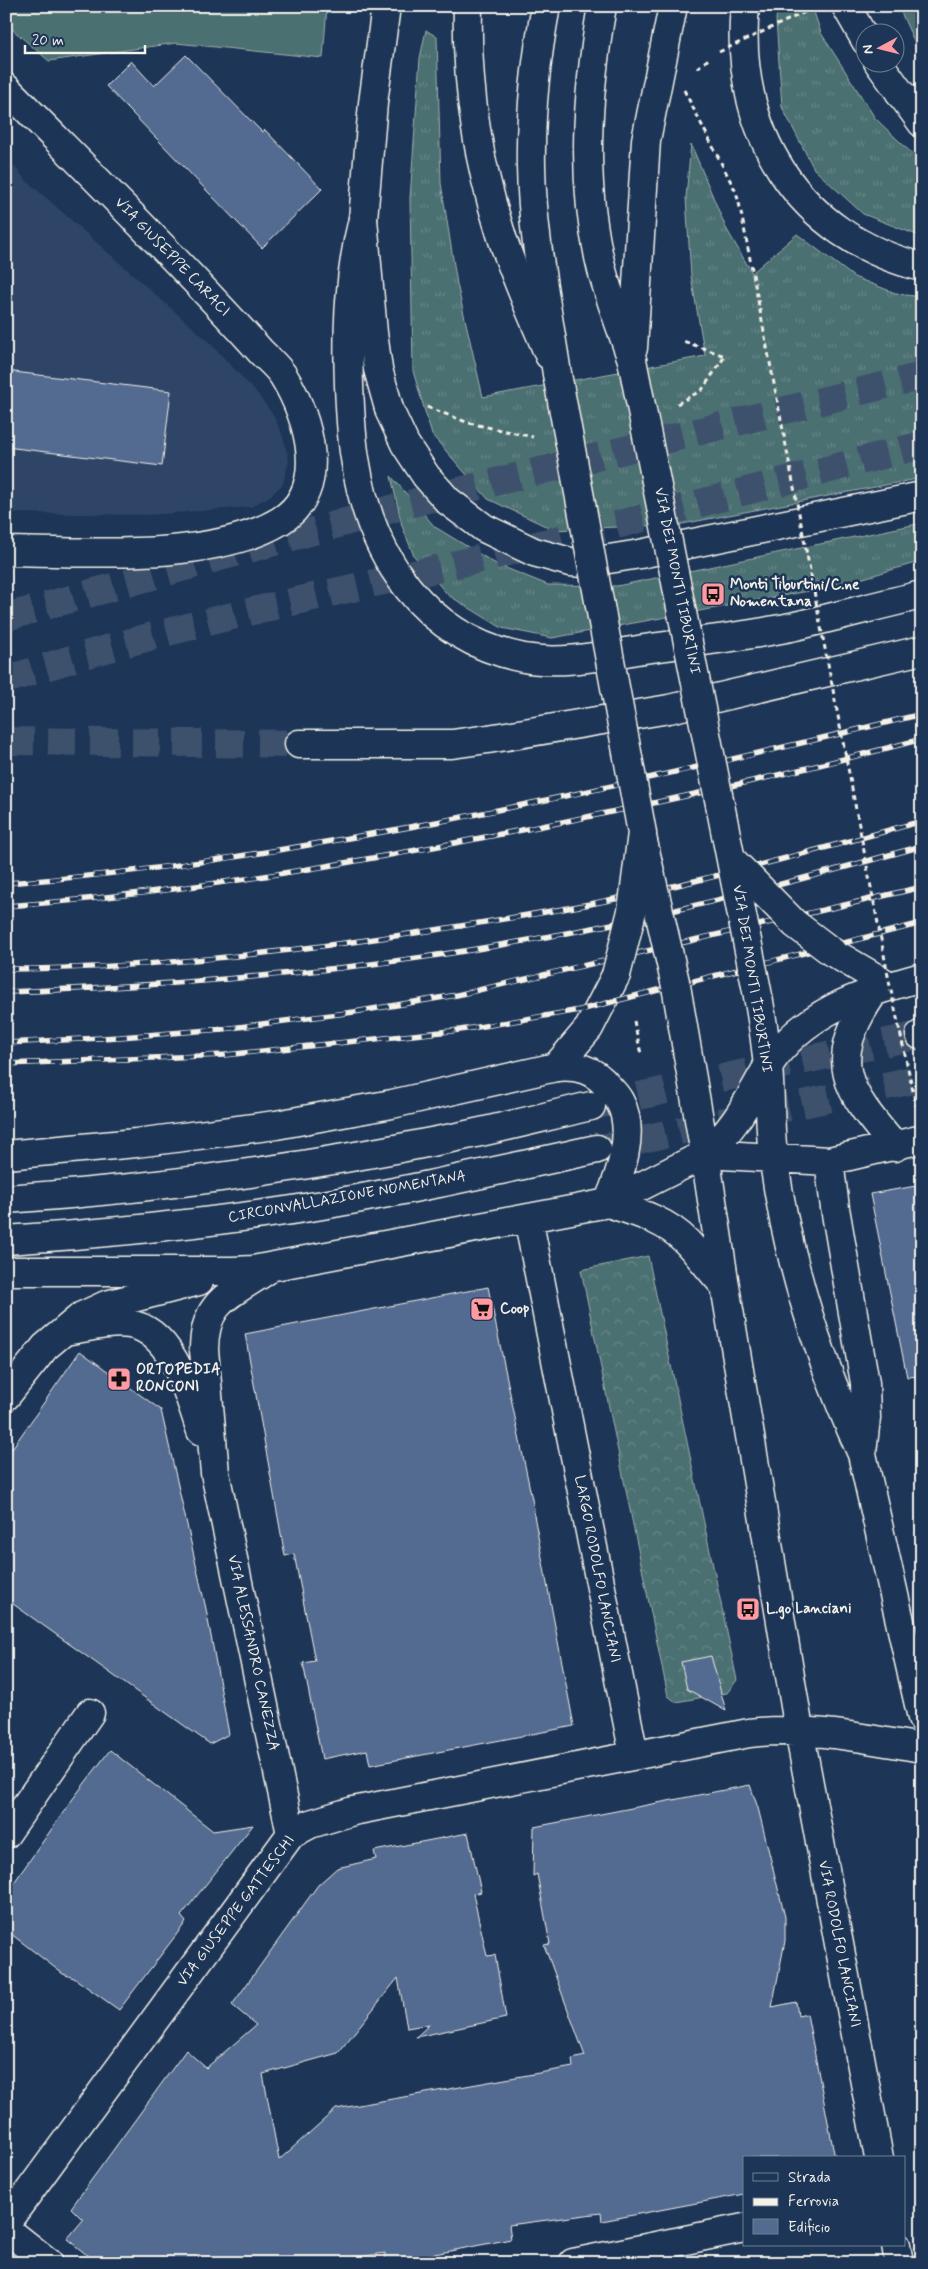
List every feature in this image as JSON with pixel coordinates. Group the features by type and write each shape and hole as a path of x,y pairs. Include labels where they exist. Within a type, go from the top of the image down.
{"main road":[{"path":"386,6 372,103 363,219 372,333 378,369 390,412 405,444 436,489 464,515 505,539 550,558 584,563 640,554 922,496"},
{"path":"468,6 467,62 477,136 490,193 511,264 557,374"},
{"path":"546,6 537,56 533,93 531,168 538,243 557,374 642,834 676,986 799,1730"},
{"name":"VIA DEI MONTI TIBURTINI","path":"602,6 590,89 588,169 592,217 603,271 632,360 732,860 768,1066 773,1159"},
{"path":"632,360 646,140 673,6"},
{"path":"745,6 743,46 748,92 761,135 772,157 786,178 816,212 850,239 885,256 922,267"},
{"path":"846,6 856,24"},
{"path":"886,72 911,101 922,123"},
{"name":"VIA GIUSEPPE CARACI","path":"6,88 182,266 283,375 304,420 312,462 301,500 281,520 247,536 171,550 100,553 6,551"},
{"path":"363,219 355,251 349,298 348,367 356,464 375,531 395,571 407,588 444,623 480,644 508,654 547,660 577,659 754,633 922,595"},
{"path":"299,744 434,744 488,739 669,709 922,650"},
{"path":"556,1067 588,1028 616,975 632,911 642,834"},
{"path":"732,860 795,924 882,989"},
{"path":"6,1271 234,1272 271,1268 608,1203 705,1154 717,1144 740,1116 768,1066 789,1041 817,1017 839,1004 922,977"},
{"path":"882,989 860,1012 848,1038 847,1072 858,1099 895,1147"},
{"path":"6,1155 136,1143 276,1125 392,1104 556,1067 575,1066 590,1071 602,1080 620,1102 626,1127 625,1154 608,1203"},
{"path":"6,1199 150,1186 306,1166 449,1139 591,1106"},
{"path":"705,1154 829,1161 895,1147 922,1139"},
{"name":"CIRCONVALLAZIONE NOMENTANA","path":"6,1240 242,1217 446,1182 597,1150"},
{"path":"773,1159 789,1243 805,1300 844,1416 862,1454 922,1718"},
{"path":"829,1161 835,1208 865,1383 866,1418 862,1454"},
{"path":"608,1203 636,1212 663,1224 686,1241 725,1286"},
{"name":"LARGO RODOLFO LANCIANI","path":"528,1218 634,1755"},
{"name":"VIA ALESSANDRO CANEZZA","path":"215,1473 204,1334 213,1309 230,1294 271,1268"},
{"path":"6,1388 45,1347 82,1316 106,1305 234,1272"},
{"name":"VIA ALESSANDRO CANEZZA","path":"64,1332 104,1325 130,1324 141,1327 160,1340 168,1350 187,1390 215,1473 291,1834"},
{"path":"6,1834 90,1713"},
{"path":"634,1755 748,1733 799,1730 829,1732 922,1748"},
{"name":"VIA RODOLFO LANCIANI","path":"799,1730 879,2156"},
{"name":"VIA GIUSEPPE GATTESCHI","path":"6,2223 291,1834 310,1824 333,1816 634,1755"},
{"path":"573,2263 743,2228"},
{"path":"6,2229 49,2263"},
{"path":"896,2246 900,2263"}],"path":[{"path":"719,52 818,6"},
{"path":"684,90 736,192 740,207 882,989 916,1105 922,1103"},
{"path":"683,341 725,356 702,390"},
{"path":"423,406 469,423"},
{"path":"633,1015 641,1054"}],"shaded area":[{"path":"6,157 26,180 208,341 256,392 272,413 283,436 289,461 283,484 270,496 251,507 148,515 6,513"}],"green space":[{"path":"6,6 327,6 323,58 176,43 49,61 6,24"},
{"path":"778,6 812,6 821,33 875,118 922,163 922,237 863,214 814,169 782,107 776,19"},
{"path":"898,6 922,6 922,48 915,43"},
{"path":"426,30 437,37 441,183 457,284 483,397 705,356 691,276 686,197 691,144 726,228 752,273 797,234 854,277 898,294 922,297 922,478 682,524 554,530 488,499 432,435 413,371 410,198 420,58"},
{"path":"391,476 435,527 496,564 548,585 617,586 922,523 922,561 836,586 552,638 502,628 448,595 414,556 402,526"},
{"path":"648,1256 737,1680 727,1693 676,1702 668,1696 581,1270"}],"building":[{"path":"186,55 262,132 265,130 322,189 262,248 106,86 131,61 154,86"},
{"path":"6,371 171,391 162,466 6,447"},
{"path":"922,1185 922,1376 907,1377 870,1194"},
{"path":"488,1287 534,1509 574,1726 370,1765 367,1750 322,1759 303,1663 315,1661 294,1554 285,1556 245,1334"},
{"path":"80,1351 161,1410 206,1609 229,1734 210,1744 6,1599 6,1457"},
{"path":"711,1656 726,1711 687,1689 681,1662"},
{"path":"110,1750 213,1831 253,1825 181,1916 186,1922 119,2010 74,1978 63,1974 6,1930 6,1894 72,1800"},
{"path":"750,1785 758,1808 785,1917 785,1941 772,2007 796,2002 798,2016 807,2014 835,2156 743,2156 743,2194 602,2221 601,2213 509,2225 511,2239 389,2263 386,2263 385,2253 321,2263 97,2263 67,2239 83,2220 71,2208 186,2050 206,2068 256,2025 232,2005 318,1885 337,1868 376,1859 374,1851 468,1833 481,1892 473,1894 487,1956 495,1955 506,2018 416,2037 430,2024 407,2028 398,1978 338,2053 263,2074 279,2160 336,2109 573,2067 572,2059 585,2056 544,1945 550,1944 537,1874 533,1876 534,1827"}],"tunnel":[{"path":"6,617 431,498 922,376"},
{"path":"6,680 120,645 177,630 523,548 922,445"},
{"path":"6,741 299,744"},
{"path":"597,1105 920,1035"},
{"path":"597,1149 922,1078"}],"railway":[{"path":"6,883 61,879 171,866 280,850 388,831 622,784 922,714"},
{"path":"6,906 179,888 408,852 694,794 922,739"},
{"path":"6,969 105,966 204,959 353,942 501,920 600,902 721,875 922,821"},
{"path":"6,992 207,981 274,975 474,950 588,929 684,908 922,846"},
{"path":"6,1043 223,1029 354,1012 457,995 922,887"},
{"path":"6,1064 225,1055 460,1030 580,1010 922,923"}],"place":[{"name":"Monti Tiburtini/C.ne Nomentana","path":"713,594"},
{"name":"Coop","path":"482,1309"},
{"name":"ORTOPEDIA RONCONI","path":"119,1379"},
{"name":"L.go Lanciani","path":"748,1609"}]}
